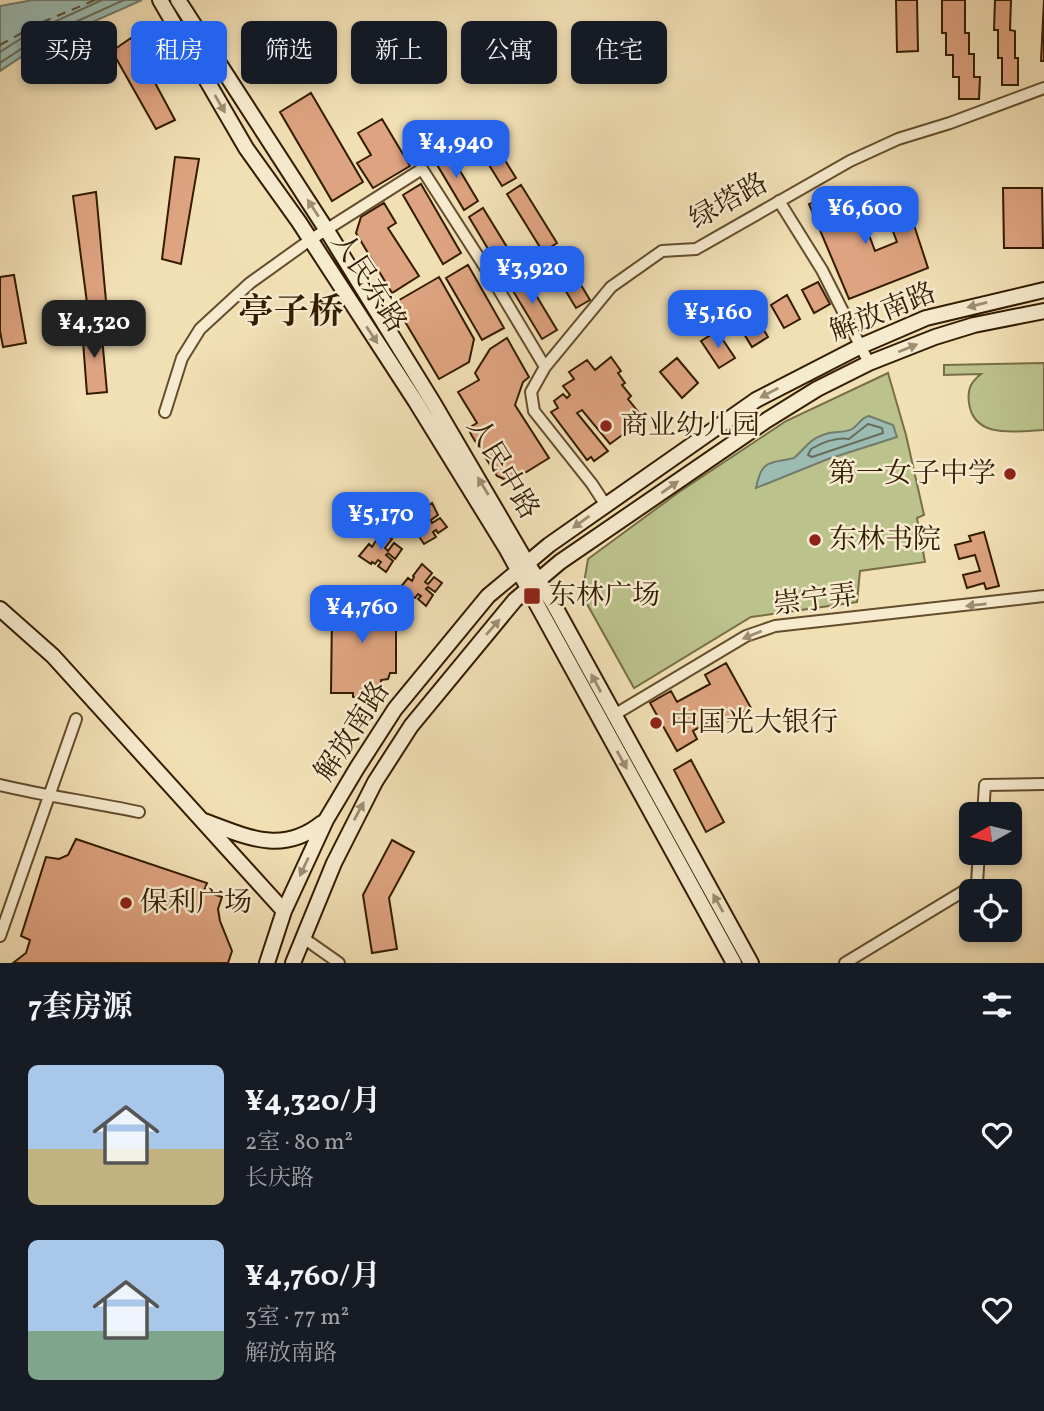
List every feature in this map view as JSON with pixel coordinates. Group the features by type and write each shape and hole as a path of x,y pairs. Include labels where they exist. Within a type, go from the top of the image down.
{"main road":[{"name":"人民东路","path":"160,0 246,148 310,240 523,567"},
{"name":"人民中路","path":"178,0 327,229 441,415 734,963"},
{"name":"解放南路","path":"267,963 284,911 326,820 395,709 488,596 605,504 756,400 861,346 926,318 1044,290"},
{"name":"解放南路","path":"293,963 351,827 374,782 411,726 515,600 560,562 767,420 817,389 869,363 935,337 974,325 1044,311"},
{"name":"人民中路","path":"533,585 553,603 751,963"},
{"path":"0,609 53,656 284,911"},
{"path":"202,820 255,839 285,842 308,834 326,820"}],"street":[{"name":"绿塔路","path":"605,504 534,411 531,392 545,367 611,287 662,251 696,249 850,161 898,139 1044,88"},
{"path":"165,412 182,358 200,329 250,283 310,240 422,169 491,275 545,367"},
{"path":"779,201 822,270 869,363"},
{"name":"崇宁弄","path":"614,715 746,636 775,626 1044,596"},
{"path":"0,936 76,719"},
{"path":"984,802 985,785 1044,784"},
{"path":"0,785 139,812"},
{"path":"845,963 977,883 978,865"},
{"path":"302,937 339,963"}],"green space":[{"path":"1044,363 1044,430 1010,432 988,428 979,423 969,403 970,386 981,374 944,375 944,365"},
{"path":"888,373 906,435 924,515 917,518 925,562 860,571 857,602 751,617 634,688 582,595 588,559 679,492 786,421"}],"water":[{"path":"33,0 142,0 95,21 21,21 21,57 0,71 0,6"},
{"path":"869,416 893,425 897,437 828,459 756,488 761,472 768,464 794,458 817,438 849,430"}],"building":[{"path":"896,0 917,0 918,51 897,52"},
{"path":"942,0 965,0 965,33 969,33 969,54 974,54 974,77 980,77 979,99 959,99 959,77 953,77 953,55 946,55 946,33 942,33"},
{"path":"995,0 1011,0 1010,30 1015,31 1018,85 1002,85 998,30 994,30"},
{"path":"1044,0 1044,61 1041,61"},
{"path":"131,38 131,84 156,84 175,120 156,129 117,60 117,48"},
{"path":"311,93 363,182 332,201 280,112"},
{"path":"382,119 410,166 373,188 357,163 371,155 358,133"},
{"path":"487,131 516,178 502,186 473,139"},
{"path":"447,149 478,201 464,210 433,158"},
{"path":"175,157 199,159 181,264 162,259"},
{"path":"421,184 461,253 443,264 403,195"},
{"path":"521,185 557,243 543,252 507,194"},
{"path":"1003,188 1042,188 1043,248 1004,248"},
{"path":"852,189 875,251 897,242 888,218 895,215 899,224 912,219 928,268 849,299 809,204"},
{"path":"96,192 106,301 87,303 73,196"},
{"path":"384,203 396,223 388,228 419,276 392,293 356,233 361,217"},
{"path":"483,208 518,265 503,274 469,217"},
{"path":"561,252 590,300 576,308 547,260"},
{"path":"468,265 504,328 482,340 446,278"},
{"path":"522,272 557,330 542,339 507,281"},
{"path":"14,275 26,343 3,347 0,331 0,277"},
{"path":"439,277 474,339 469,362 439,379 394,303"},
{"path":"818,282 830,304 814,313 802,290"},
{"path":"787,295 800,319 784,328 771,305"},
{"path":"751,309 768,337 752,347 735,319"},
{"path":"101,326 107,392 87,394 82,328"},
{"path":"717,331 735,358 719,368 701,341"},
{"path":"507,338 529,377 523,382 515,405 549,458 515,479 506,480 497,476 472,436 469,430 477,423 458,392 479,380 475,373 490,349"},
{"path":"611,357 621,371 618,373 625,383 622,385 631,396 628,399 644,419 610,444 582,410 577,413 608,451 594,461 591,457 587,460 551,412 558,408 554,401 563,394 567,398 570,395 563,386 574,379 569,372 587,360 595,370"},
{"path":"677,358 698,383 682,398 660,372"},
{"path":"432,503 438,515 431,520 432,523 440,518 447,527 438,533 436,530 433,532 436,537 424,544 416,528 413,530 404,518 416,510 420,510 423,515 426,513 424,509"},
{"path":"382,531 392,539 385,548 388,551 394,543 402,549 395,559 388,553 386,555 393,561 386,572 378,566 381,562 378,560 371,564 359,556 369,544 372,547"},
{"path":"984,532 999,586 986,589 984,583 967,588 963,575 980,571 975,555 959,559 955,545 971,541 969,536"},
{"path":"422,564 432,573 425,582 428,584 434,577 442,583 435,592 428,587 426,589 433,595 426,606 418,599 421,596 418,594 415,598 410,598 399,589 408,578 412,581"},
{"path":"337,593 359,593 359,598 378,598 396,616 396,673 390,673 388,679 381,680 381,692 360,692 360,698 353,697 353,693 331,693 332,611 336,611"},
{"path":"726,663 751,708 728,721 724,713 693,731 697,739 677,751 650,703 671,691 677,702 710,684 705,675"},
{"path":"691,760 724,822 706,832 674,770"},
{"name":"保利广场","path":"76,839 207,883 204,891 222,897 218,909 220,921 232,951 228,963 13,963 26,953 30,940 21,936 46,857 59,859 68,855"},
{"path":"392,840 414,852 389,898 397,949 372,953 363,895"}],"ferry route":[{"path":"0,45 38,24 95,0"}],"place":[{"name":"商业幼儿园","path":"606,426"},
{"name":"第一女子中学","path":"1010,474"},
{"name":"东林书院","path":"815,540"},
{"name":"东林广场","path":"532,596"},
{"name":"中国光大银行","path":"656,723"},
{"name":"保利广场","path":"126,903"}],"district":[{"name":"亭子桥","path":"291,314"}]}
